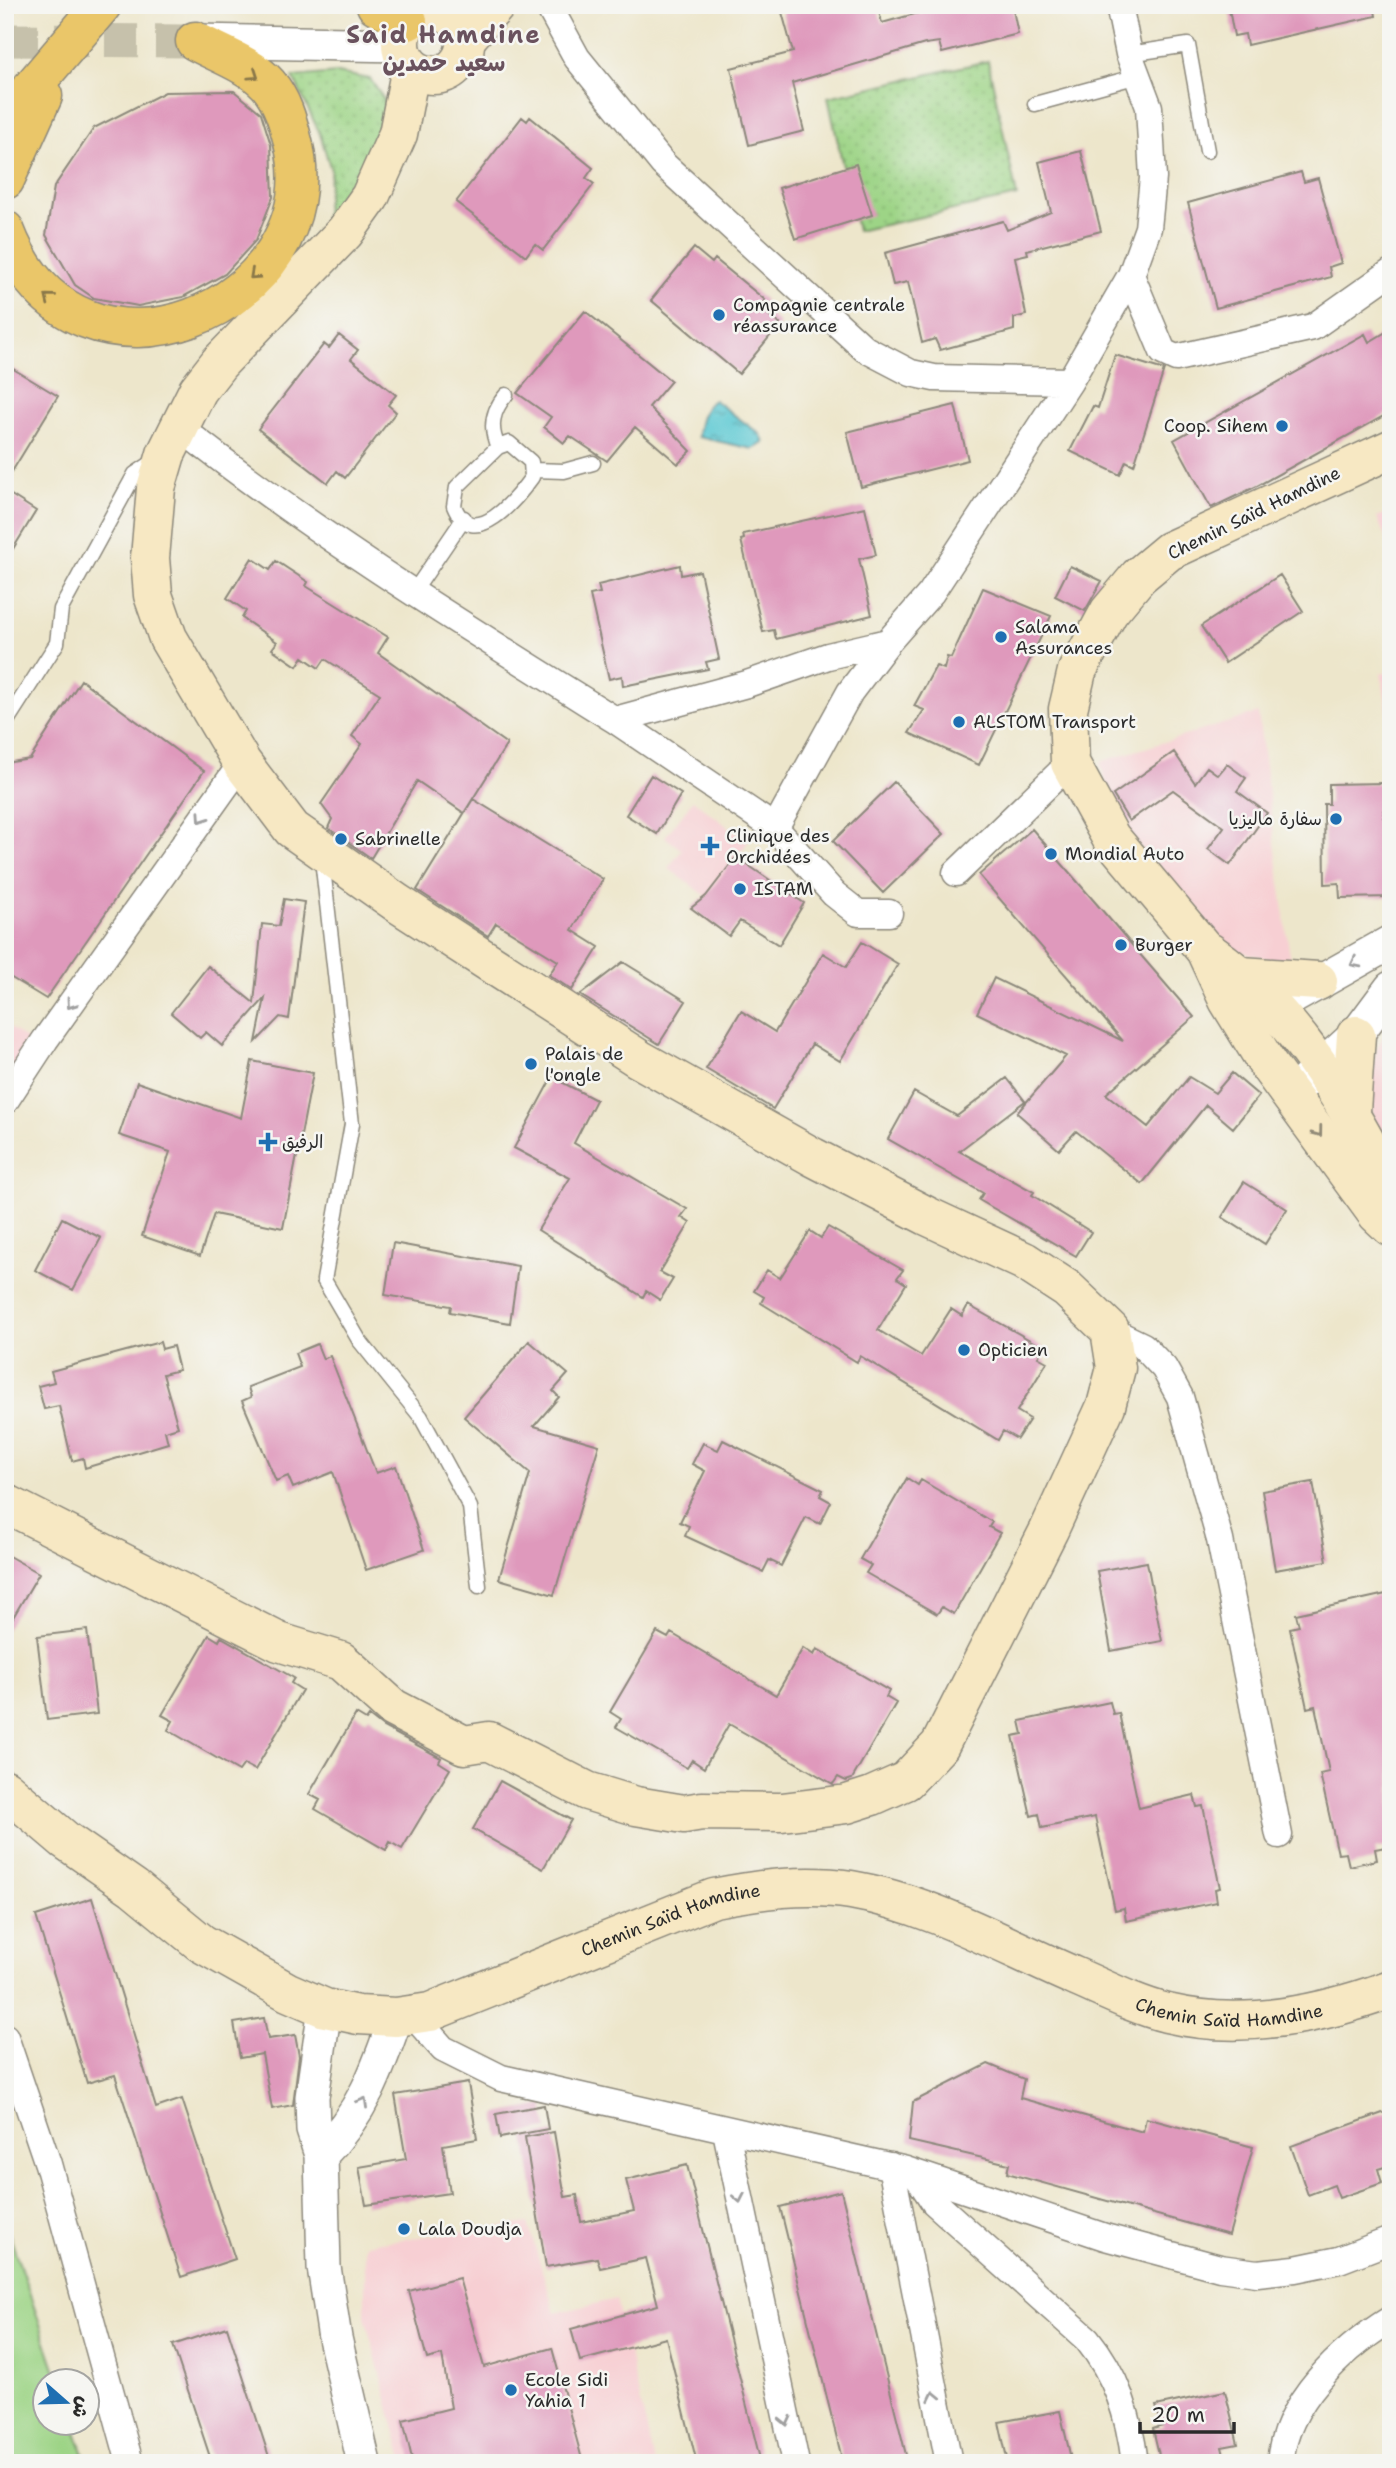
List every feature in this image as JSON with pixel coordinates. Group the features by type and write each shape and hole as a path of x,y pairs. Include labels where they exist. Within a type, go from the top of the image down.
{"highway":[{"path":"5,119 102,5"},
{"path":"5,230 16,259 40,290 65,310 90,322 116,328 173,325 202,314 235,292 264,266 281,244 294,211 298,160 287,116 267,83 195,41"},
{"path":"5,180 62,53"}],"main road":[{"path":"5,1503 279,1642 341,1661 393,1708 464,1745 489,1741 587,1791 636,1806 684,1814 702,1811 782,1812 847,1804 906,1781 940,1745 1049,1530 1106,1406 1116,1368 1110,1330 1067,1289 1024,1261 927,1216 813,1157 651,1065 526,988 292,829 242,763 168,638 153,595 150,558 156,488 172,440 198,390 219,363 345,232 370,197 398,134 496,5"},
{"path":"411,25 441,11 458,22 457,56"},
{"path":"411,25 430,75 457,56"},
{"path":"398,134 411,25"},
{"name":"Chemin Saïd Hamdine","path":"1205,950 1111,838 1070,763 1068,709 1077,671 1109,612 1139,576 1169,551 1391,449"},
{"path":"1205,950 1241,976 1261,1018 1290,1096 1377,1214 1391,1227"},
{"path":"1205,950 1228,1000 1261,1018 1319,1066 1351,1111 1391,1189"},
{"path":"1241,976 1318,981"},
{"path":"1351,1111 1356,1035"},
{"name":"Chemin Saïd Hamdine","path":"5,1789 65,1840 134,1888 201,1943 288,1992 325,2008 358,2015 405,2016 430,2012 714,1898 755,1890 814,1887 852,1890 909,1906 1167,2013 1216,2019 1290,2018 1339,2007 1391,1989"}],"street":[{"path":"548,5 577,58 663,164 865,349 911,373 934,378 1070,381"},
{"path":"775,828 850,692 888,642 931,593 1070,381 1131,275 1148,228 1153,178 1149,107 1134,65 1119,5"},
{"path":"195,41 411,25"},
{"path":"1131,275 1163,352 1176,358 1312,327 1391,272"},
{"path":"172,440 246,478 413,593 615,720 775,828 834,894 858,914 889,913"},
{"path":"615,720 747,684 828,656 888,642"},
{"path":"5,1101 52,1030 242,763"},
{"path":"956,873 1070,763"},
{"path":"1261,1018 1318,981 1391,942"},
{"path":"1290,1096 1319,1066 1356,1035 1391,988"},
{"path":"1110,1330 1131,1338 1164,1368 1187,1417 1220,1540 1279,1835"},
{"path":"325,2008 312,2097 313,2130 321,2155 324,2267 335,2337 364,2463"},
{"path":"321,2155 339,2137 366,2098 405,2016 443,2049 501,2078 903,2169 1105,2237 1220,2268 1257,2273 1295,2270 1339,2260 1391,2240"},
{"path":"5,2037 48,2165 91,2330 130,2463"},
{"path":"726,2131 796,2463"},
{"path":"903,2169 949,2463"},
{"path":"903,2169 934,2202 1087,2339 1107,2363 1131,2426 1135,2463"},
{"path":"1280,2463 1294,2413 1343,2355 1391,2319"}],"lane":[{"path":"1035,104 1188,45 1208,151"},
{"path":"498,447 494,437 494,414 506,395"},
{"path":"5,724 57,643 61,608 135,474 172,440"},
{"path":"509,443 514,446 531,461 534,470 529,481 492,521 476,525 464,518 454,506 457,487 498,447 509,443"},
{"path":"534,470 564,471 593,463"},
{"path":"413,593 464,518"},
{"path":"322,851 352,1124 324,1280 359,1340 421,1417 470,1507 479,1586"}],"shaded area":[{"path":"1391,512 1391,552 1377,517"},
{"path":"1391,671 1391,731 1381,673"},
{"path":"1258,713 1291,965 1227,948 1212,935 1202,912 1117,823 1100,762"},
{"name":"Clinique des Orchidées","path":"693,800 748,842 706,896 668,868 682,850 665,837"},
{"path":"5,1024 31,1043 5,1082"},
{"path":"1391,1026 1391,1151 1377,1138 1369,1090 1377,1047"},
{"name":"Ecole Sidi Yahia 1","path":"528,2223 555,2313 616,2299 655,2463 404,2463 365,2317 365,2244"}],"green space":[{"path":"988,61 1017,196 857,231 828,97"},
{"path":"337,73 370,79 387,104 364,182 322,236 331,170 320,134 293,77"},
{"path":"5,2222 54,2366 32,2366 32,2436 78,2436 87,2463 5,2463"}],"water":[{"path":"714,400 761,435 764,443 753,449 698,437 704,411"}],"building":[{"path":"780,5 877,5 882,23 929,10 927,5 1012,5 1018,34 942,53 939,42 925,44 792,83 804,131 749,145 731,68 793,52"},
{"path":"1244,5 1374,5 1376,16 1247,45 1245,34 1234,36 1229,9"},
{"path":"234,91 261,113 271,145 273,197 256,240 225,274 183,297 138,306 94,298 75,285 46,235 54,187 94,128 165,92"},
{"path":"522,117 527,121 530,117 593,168 586,178 594,184 543,250 535,244 526,256 456,202"},
{"path":"1081,151 1101,231 1027,250 1028,254 1015,257 1026,315 1014,318 1014,330 940,350 935,339 922,343 908,282 893,285 885,253 1003,221 1007,230 1051,212 1039,162"},
{"path":"856,164 872,215 795,239 779,188"},
{"path":"1301,172 1304,182 1318,178 1341,263 1329,267 1331,277 1216,308 1188,203"},
{"name":"Compagnie centrale réassurance","path":"694,248 712,263 715,259 765,300 759,307 780,324 739,374 651,300"},
{"path":"585,311 671,381 649,407 691,451 678,464 635,427 607,461 570,436 564,443 544,427 551,417 517,393"},
{"name":"Coop. Sihem","path":"1391,329 1391,412 1257,486 1211,508 1174,440 1365,334 1369,342"},
{"path":"339,335 358,350 351,359 396,395 388,405 396,412 345,478 337,471 328,483 258,429 324,344 329,348"},
{"path":"1115,355 1164,370 1134,465 1126,461 1120,475 1070,451 1093,406 1098,408"},
{"path":"5,364 58,396 5,483"},
{"path":"955,405 968,460 861,487 847,432"},
{"path":"5,491 36,511 5,562"},
{"path":"865,507 876,555 859,559 872,615 776,639 774,630 763,632 741,540 744,539 743,534"},
{"path":"252,558 270,570 276,561 308,582 306,586 388,637 378,653 507,744 464,813 417,781 371,858 328,828 332,819 321,804 362,744 352,736 380,694 325,659 319,668 303,657 297,666 272,649 277,642 242,618 246,611 227,598"},
{"path":"680,565 681,575 700,571 719,659 706,662 708,669 623,686 622,676 609,679 590,595 600,593 598,585"},
{"path":"1070,566 1102,581 1085,611 1055,596"},
{"path":"1280,575 1303,611 1225,663 1201,626"},
{"path":"983,588 1051,616 979,765 909,733 924,710 914,706 936,666 944,669 947,657 951,658"},
{"path":"81,680 204,771 46,999 5,974 5,763 30,759"},
{"path":"1174,752 1195,783 1207,767 1218,775 1227,764 1246,778 1237,791 1267,813 1230,865 1208,849 1224,827 1173,790 1129,821 1113,795"},
{"path":"651,775 681,794 657,834 626,815"},
{"path":"894,782 944,834 883,893 833,841"},
{"path":"1384,783 1384,820 1391,820 1391,897 1340,898 1339,883 1325,884 1324,804 1329,804 1329,784"},
{"path":"473,799 603,879 572,930 599,947 572,990 549,975 558,961 496,923 488,936 417,890"},
{"path":"1032,829 1194,1017 1106,1094 1148,1127 1189,1077 1215,1093 1232,1073 1259,1096 1233,1128 1206,1105 1142,1184 1076,1131 1059,1150 1017,1113 1066,1056 977,1013 994,978 1123,1041 979,875"},
{"path":"736,857 804,903 779,945 740,921 729,936 691,908 706,896"},
{"path":"284,899 304,902 289,1019 280,1017 256,1042 265,998 222,1046 206,1032 200,1038 171,1013 208,966 254,1003 262,924 279,926"},
{"path":"862,942 898,964 840,1061 812,1044 773,1109 706,1069 741,1011 775,1032 823,953 846,967"},
{"path":"623,962 686,1001 659,1044 580,995"},
{"path":"252,1061 313,1073 283,1228 214,1214 200,1256 142,1236 170,1152 119,1135 137,1082 241,1118"},
{"path":"552,1077 596,1100 574,1143 687,1209 681,1217 690,1223 660,1272 673,1279 660,1300 646,1291 643,1297 538,1230 570,1178 514,1148"},
{"path":"1007,1078 1025,1101 959,1151 1034,1192 1032,1195 1091,1232 1076,1256 979,1200 983,1193 888,1139 914,1092 957,1116"},
{"path":"1244,1182 1287,1209 1265,1244 1222,1217"},
{"path":"62,1218 101,1238 73,1290 35,1270"},
{"path":"828,1227 903,1270 897,1278 906,1284 878,1330 921,1356 951,1309 962,1316 968,1305 1044,1348 1038,1357 1047,1362 1017,1411 1030,1419 1017,1439 1003,1431 998,1440 860,1356 857,1362 761,1303 764,1297 754,1291 767,1270 780,1278 810,1231 821,1238"},
{"path":"393,1243 518,1266 510,1323 450,1312 451,1306 385,1295"},
{"path":"529,1341 568,1374 553,1391 559,1397 534,1426 599,1445 554,1595 499,1579 530,1473 464,1417"},
{"path":"160,1342 162,1349 173,1346 179,1370 163,1374 178,1427 165,1431 168,1443 85,1468 83,1458 72,1461 59,1406 44,1409 38,1386 54,1382 51,1371"},
{"path":"317,1344 323,1359 330,1356 376,1473 396,1466 424,1550 366,1570 333,1472 293,1488 288,1476 276,1481 242,1401 251,1397 248,1387 300,1367 295,1353"},
{"path":"723,1440 823,1490 820,1496 831,1502 820,1524 806,1517 781,1566 769,1560 763,1572 685,1536 689,1526 680,1522 705,1471 692,1464 703,1443 718,1450"},
{"path":"907,1478 918,1485 921,1480 972,1510 992,1522 989,1527 1000,1533 954,1614 942,1607 937,1614 866,1573 871,1565 860,1559"},
{"path":"1313,1482 1327,1561 1275,1570 1262,1491"},
{"path":"5,1554 39,1573 5,1631"},
{"path":"1147,1562 1162,1641 1111,1651 1097,1571"},
{"path":"1386,1594 1391,1612 1391,1846 1375,1849 1377,1860 1349,1866 1346,1853 1338,1854 1320,1774 1329,1772 1315,1706 1307,1708 1290,1628 1299,1626 1296,1614"},
{"path":"87,1630 97,1714 47,1720 37,1636"},
{"path":"657,1632 668,1638 671,1633 776,1695 803,1648 814,1655 817,1649 889,1691 886,1697 896,1703 852,1779 846,1781 838,1777 833,1784 729,1724 704,1768 692,1760 687,1768 616,1727 621,1719 610,1712"},
{"path":"209,1635 219,1641 221,1637 294,1678 291,1683 302,1690 255,1770 244,1764 239,1771 168,1730 173,1721 162,1715"},
{"path":"1110,1702 1113,1714 1119,1713 1139,1808 1194,1795 1197,1807 1203,1806 1220,1888 1215,1889 1217,1902 1126,1921 1124,1908 1115,1910 1095,1817 1042,1828 1039,1814 1031,1816 1013,1736 1023,1734 1020,1721"},
{"path":"356,1714 366,1720 369,1716 383,1727 441,1758 439,1762 450,1769 402,1849 390,1842 386,1850 315,1809 320,1800 309,1794"},
{"path":"500,1781 571,1820 543,1869 473,1829"},
{"path":"92,1898 156,2108 182,2099 235,2259 181,2277 115,2075 87,2083 36,1916"},
{"path":"264,2018 268,2039 295,2035 299,2056 293,2105 272,2109 262,2054 240,2058 234,2023"},
{"path":"988,2064 1024,2079 1020,2098 1143,2132 1146,2118 1253,2147 1229,2235 1007,2173 1009,2164 909,2141 913,2102"},
{"path":"468,2083 477,2139 443,2145 450,2193 366,2205 359,2167 406,2159 395,2095"},
{"path":"544,2105 548,2129 500,2138 496,2114"},
{"path":"1391,2110 1391,2165 1378,2169 1382,2183 1339,2198 1334,2185 1308,2195 1291,2146"},
{"path":"554,2132 565,2197 577,2195 581,2222 634,2211 626,2180 687,2165 761,2463 697,2463 666,2338 580,2361 571,2329 658,2305 646,2258 600,2268 597,2258 546,2267 525,2137"},
{"path":"841,2191 908,2463 843,2463 780,2207"},
{"path":"459,2278 484,2367 552,2348 583,2463 413,2463 403,2420 451,2408 442,2355 427,2359 409,2291"},
{"path":"227,2327 271,2463 212,2463 173,2345"},
{"path":"1225,2391 1238,2444 1222,2447 1226,2463 1161,2463 1153,2429 1162,2426 1156,2406"},
{"path":"1060,2411 1072,2463 1008,2463 999,2422"}],"tunnel":[{"path":"5,40 195,41"}],"place":[{"name":"Compagnie centrale réassurance","path":"719,315"},
{"name":"Coop. Sihem","path":"1282,426"},
{"name":"Salama Assurances","path":"1001,637"},
{"name":"ALSTOM Transport","path":"959,722"},
{"name":"سفارة ماليزيا","path":"1336,819"},
{"name":"Sabrinelle","path":"341,839"},
{"name":"Clinique des Orchidées","path":"710,846"},
{"name":"Mondial Auto","path":"1051,854"},
{"name":"ISTAM","path":"740,889"},
{"name":"Burger","path":"1121,945"},
{"name":"Palais de l'ongle","path":"531,1064"},
{"name":"الرفيق","path":"268,1142"},
{"name":"Opticien","path":"964,1350"},
{"name":"Lala Doudja","path":"404,2229"},
{"name":"Ecole Sidi Yahia 1","path":"511,2390"}],"district":[{"name":"Said Hamdine سعيد حمدين","path":"444,49"}]}
